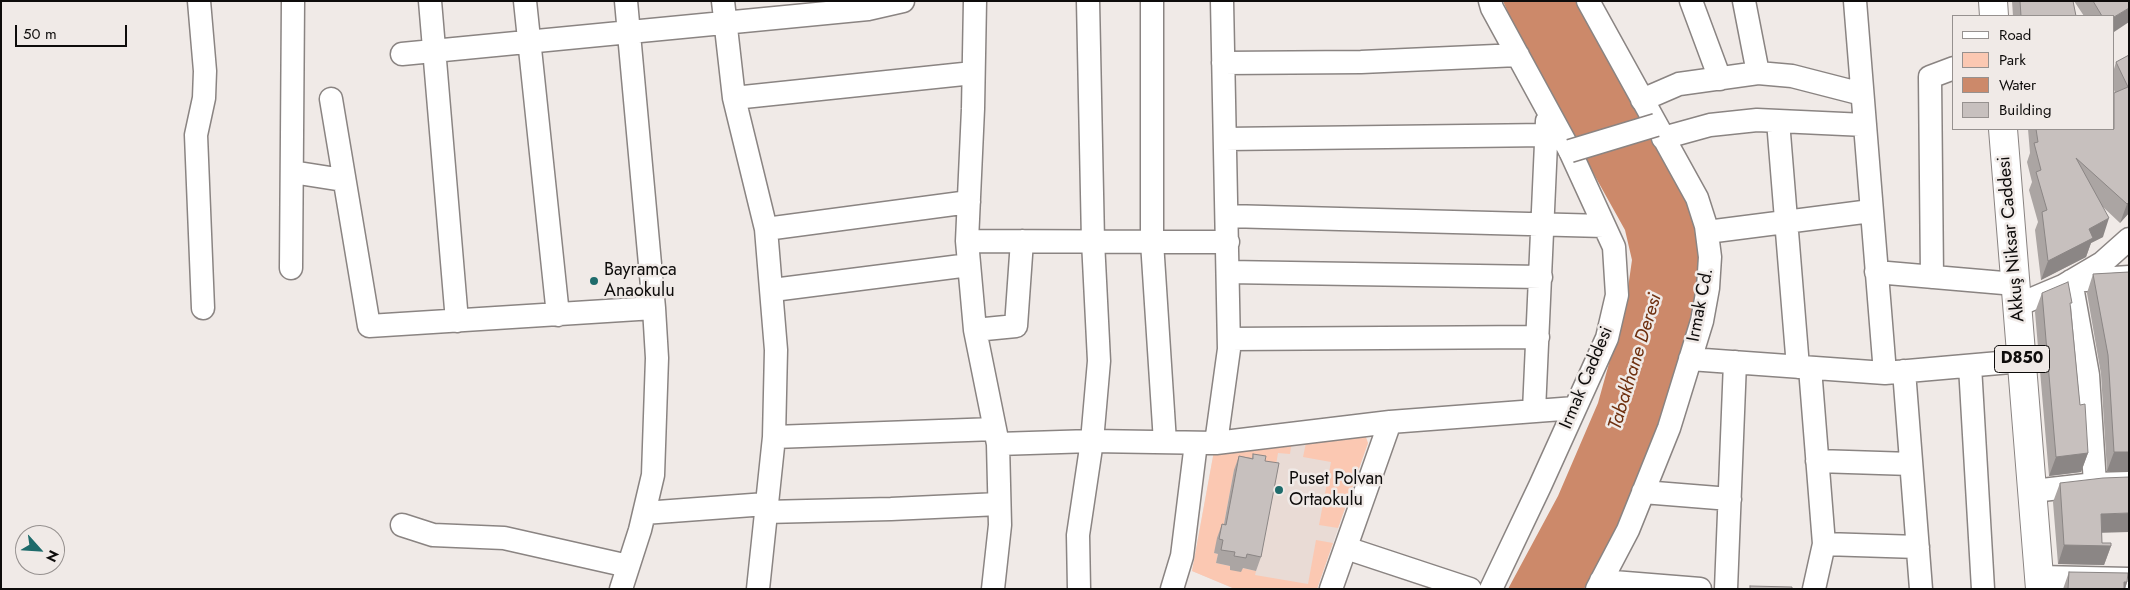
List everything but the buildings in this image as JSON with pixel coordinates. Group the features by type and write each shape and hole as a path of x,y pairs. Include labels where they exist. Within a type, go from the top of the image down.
{"main road":[{"path":"1993,1 1994,15"},
{"name":"Akkuş Niksar Caddesi","path":"2003,130 2040,583"}],"street":[{"path":"199,1 205,71 204,98 196,134 203,308"},
{"path":"291,268 293,1"},
{"path":"430,1 457,321"},
{"path":"525,1 558,315"},
{"path":"621,589 644,513 653,475 657,358 626,1"},
{"path":"402,54 629,32 724,12 868,8 903,1"},
{"path":"975,1 967,241 974,330 997,437 1000,525 992,589"},
{"path":"1078,589 1078,535 1092,441 1099,361 1093,241 1088,1"},
{"path":"1152,1 1152,242 1165,442"},
{"path":"1172,589 1182,556 1229,339 1222,1"},
{"name":"Irmak Cd.","path":"1588,1 1696,198 1707,232 1710,258 1708,288 1702,321 1669,428 1628,530 1599,585"},
{"path":"1691,1 1720,79"},
{"path":"1744,1 1758,74"},
{"path":"1855,1 1876,272 1911,464 1921,589"},
{"name":"Irmak Caddesi","path":"1488,3 1570,151 1614,247 1617,295 1606,338 1491,589"},
{"path":"724,12 734,98 766,229 776,350 774,437 765,508 758,589"},
{"path":"1223,63 1361,62 1518,55"},
{"path":"1932,277 1930,77 1952,69"},
{"path":"734,98 973,73"},
{"path":"1642,100 1679,84 1758,74 1792,76 1862,94"},
{"path":"331,99 343,180 369,326 654,308"},
{"path":"1534,411 1548,110"},
{"path":"1570,151 1660,132 1757,120 1865,125"},
{"path":"1778,121 1786,222 1817,461 1824,544 1814,589"},
{"path":"1225,139 1547,135"},
{"path":"292,172 343,180"},
{"path":"766,229 969,202"},
{"path":"1707,232 1871,211"},
{"path":"1227,216 1604,226"},
{"path":"967,241 1228,242"},
{"path":"974,330 1016,326 1022,241"},
{"path":"1876,272 1932,277 2016,295 2071,281 2129,278 2124,243"},
{"path":"2071,281 2102,263 2124,243"},
{"path":"772,290 969,266"},
{"path":"1228,272 1541,278"},
{"path":"2071,281 2088,374 2096,484"},
{"path":"1229,339 1538,337"},
{"path":"1690,358 1894,372 2022,362"},
{"path":"1726,589 1735,362"},
{"path":"1970,366 1983,589"},
{"path":"774,437 997,437 1206,443 1390,422 1575,408"},
{"path":"1331,589 1390,422"},
{"path":"1817,461 1911,464"},
{"path":"2033,491 2096,484 2129,483"},
{"path":"1643,492 1730,499"},
{"path":"644,513 765,508 891,510 999,504"},
{"path":"402,525 433,536 504,538 628,566"},
{"path":"1824,544 1918,547"},
{"path":"1346,548 1470,589"},
{"path":"2040,583 2129,579"},
{"path":"1599,585 1700,589"}],"shaded area":[{"name":"Puset Polvan Ortaokulu","path":"1353,431 1368,443 1317,589 1235,589 1192,571 1214,451"}],"green space":[{"path":"1365,434 1368,443 1338,528 1319,525 1331,462 1303,457 1307,438"},
{"path":"1292,440 1290,454 1278,453 1274,477 1234,470 1221,539 1214,553 1218,554 1216,563 1230,566 1230,570 1242,568 1256,571 1255,575 1308,584 1316,540 1333,543 1317,589 1235,589 1192,571 1214,451"}],"water":[{"name":"Tabakhane Deresi","path":"1503,1 1576,1 1686,202 1695,229 1699,258 1697,286 1691,318 1658,424 1618,525 1584,589 1508,589 1558,496 1598,403 1626,302 1632,260 1625,230 1523,47"}],"place":[{"name":"Bayramca Anaokulu","path":"594,281"},
{"name":"Puset Polvan Ortaokulu","path":"1279,490"}]}
